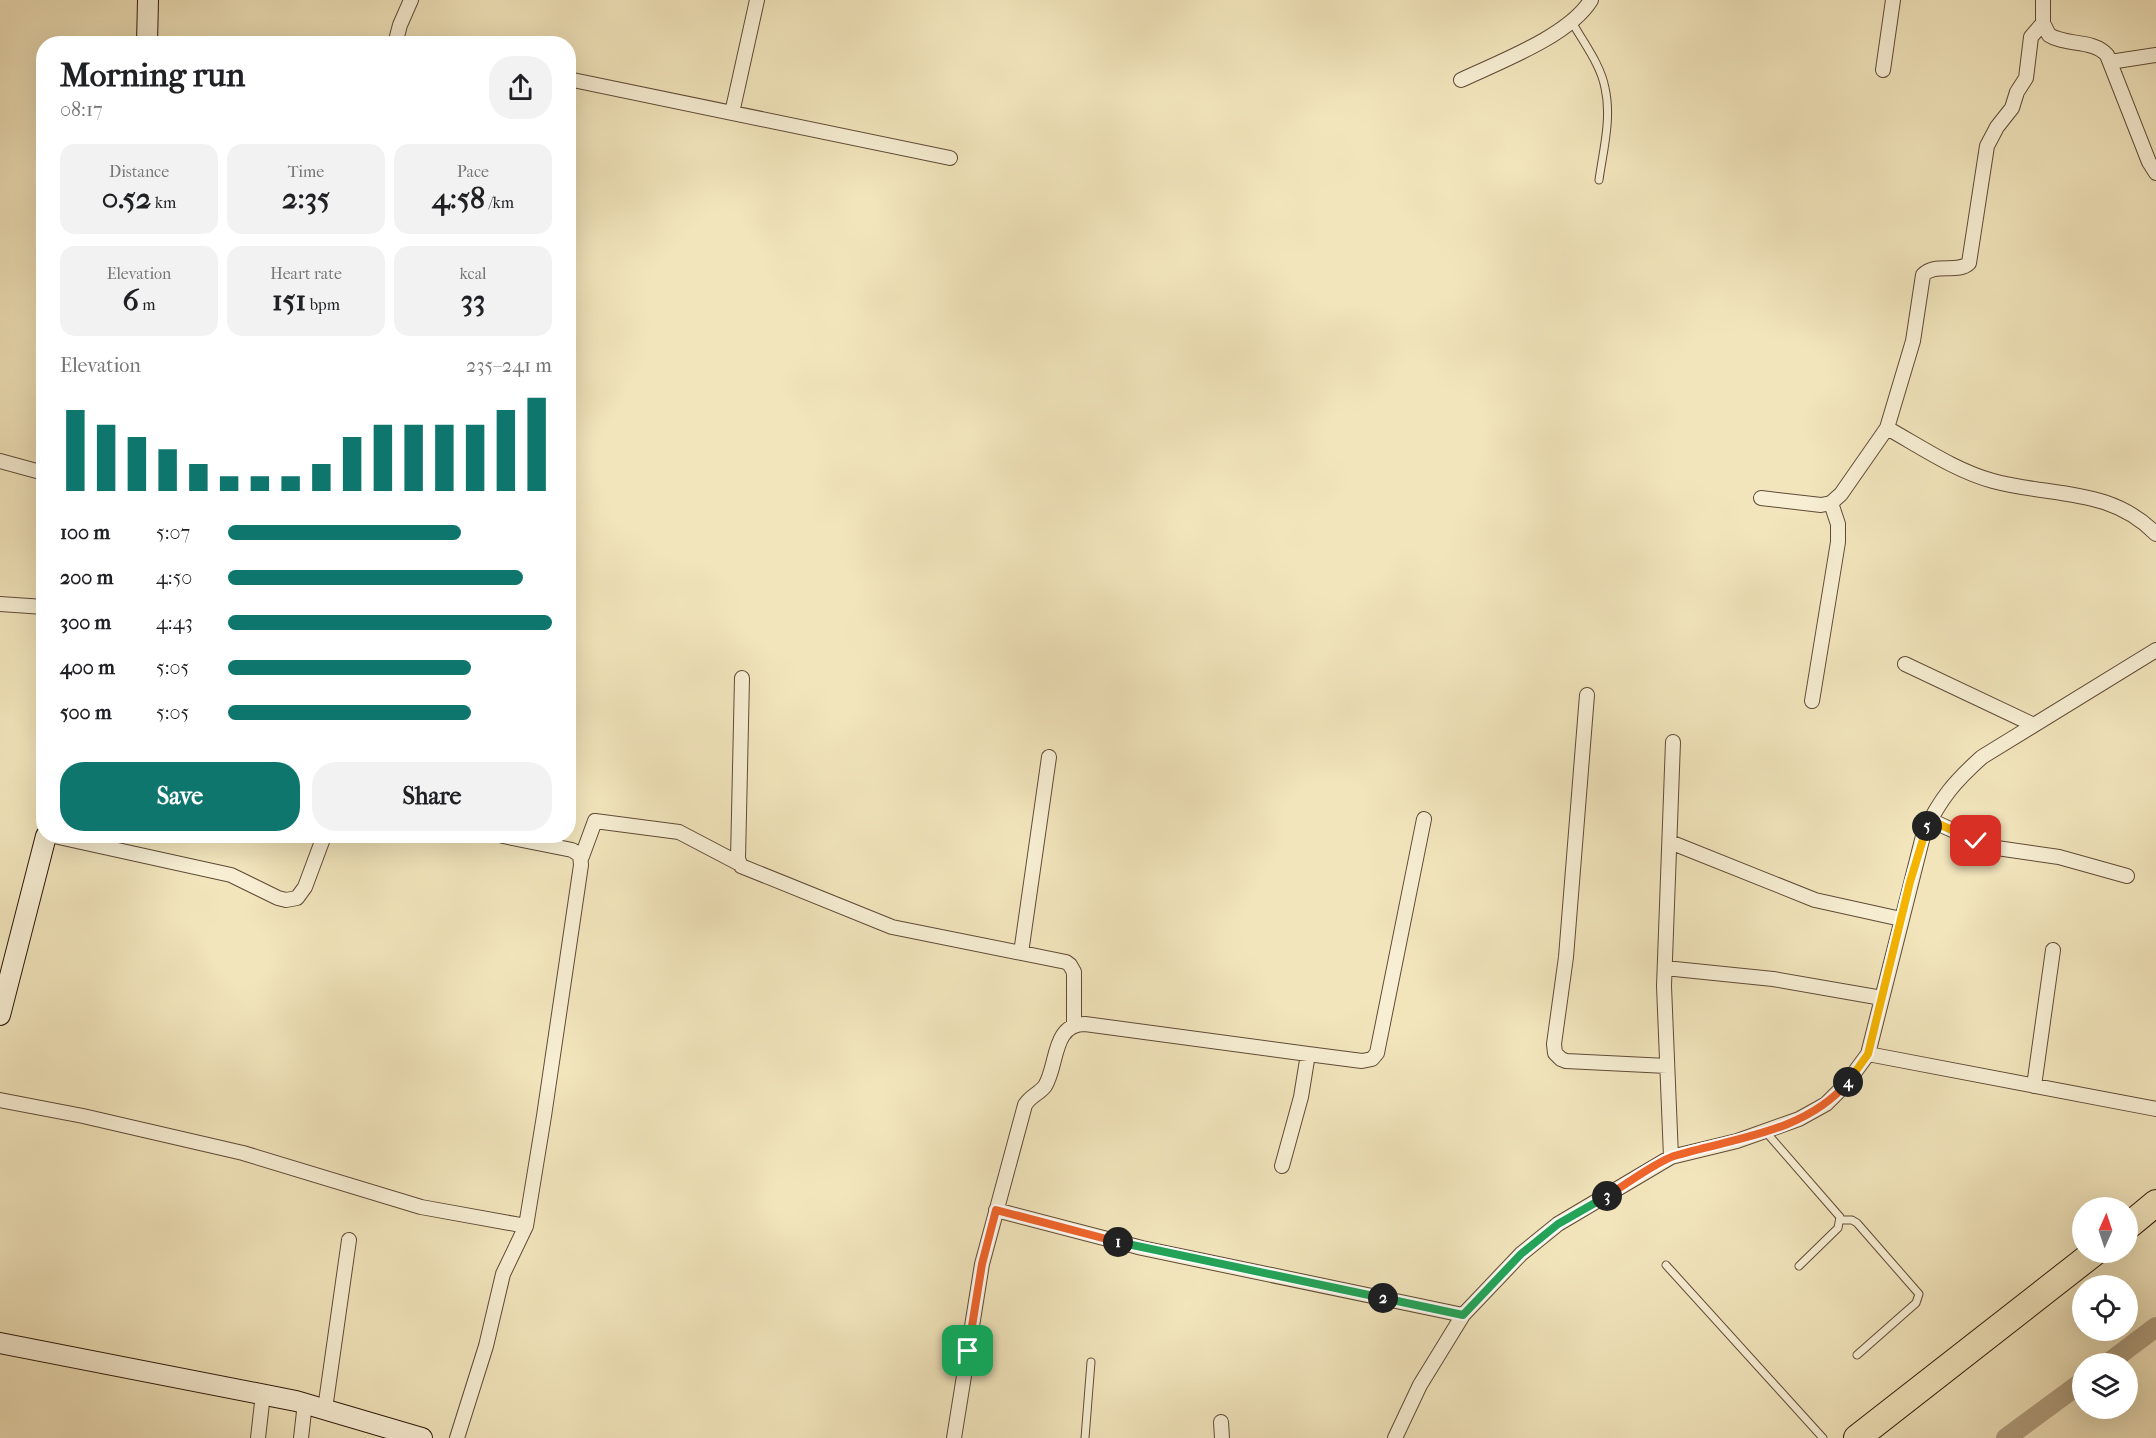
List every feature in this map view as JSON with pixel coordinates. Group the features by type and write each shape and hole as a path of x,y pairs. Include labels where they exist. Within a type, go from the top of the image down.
{"highway":[{"path":"2138,1218 2156,1203"},
{"path":"1857,1438 2081,1263"}],"street":[{"path":"147,36 148,0"},
{"path":"397,36 411,0"},
{"path":"732,113 757,0"},
{"path":"1461,80 1547,38 1572,22 1591,0"},
{"path":"1883,70 1893,0"},
{"path":"2043,0 2043,23 2049,35 2103,51 2110,62 2149,162 2156,173"},
{"path":"1761,498 1812,505 1831,503 1841,494 1887,428 1913,340 1923,275 1933,268 1965,267 1970,262 1987,146 1997,127 2010,111 2017,92 2026,78 2031,37 2043,23"},
{"path":"2110,62 2156,55"},
{"path":"576,81 950,158"},
{"path":"1887,428 1956,466 1993,481 2073,494 2113,504 2130,513 2156,534"},
{"path":"0,461 36,471"},
{"path":"1812,701 1838,542 1838,524 1831,503"},
{"path":"0,604 36,606"},
{"path":"1395,1438 1420,1385 1463,1315 1521,1254 1558,1224 1671,1157 1737,1141 1799,1119 1826,1104 1846,1084 1868,1054 1924,831 1940,802 1957,779 1982,757 2156,650"},
{"path":"1905,664 2034,725"},
{"path":"740,864 742,678"},
{"path":"1587,695 1566,957 1554,1044 1555,1053 1566,1061 1667,1066"},
{"path":"1671,1157 1665,968 1673,742"},
{"path":"1021,953 1049,757"},
{"path":"954,1438 982,1264 996,1210 1025,1105 1044,1087 1061,1037 1074,1025 1085,1024 1362,1061 1375,1057 1424,819"},
{"path":"1930,820 1990,847 2059,857 2127,876"},
{"path":"457,1438 483,1359 503,1274 526,1226 581,859 596,821 679,832 744,867 885,925 1066,962 1072,968 1074,980 1074,1025"},
{"path":"1670,842 1815,900 1901,919"},
{"path":"0,1012 44,843"},
{"path":"86,843 231,875 278,898 291,900 297,898 305,887 321,843"},
{"path":"538,843 572,850 580,855 581,859"},
{"path":"2034,1086 2053,950"},
{"path":"1665,968 1773,979 1882,998"},
{"path":"1282,1166 1301,1097 1308,1054"},
{"path":"1868,1054 2156,1109"},
{"path":"0,1101 83,1116 243,1153 422,1208 526,1226"},
{"path":"996,1210 1142,1248 1463,1315"},
{"path":"325,1409 349,1240"},
{"path":"0,1343 263,1394 325,1409 422,1438"},
{"path":"258,1438 263,1394"},
{"path":"301,1438 304,1404"},
{"path":"1221,1422 1222,1438"}],"lane":[{"path":"1572,22 1599,70 1605,87 1607,127 1599,180"},
{"path":"1765,1131 1838,1213 1840,1220 1833,1234 1799,1266"},
{"path":"1840,1220 1852,1220 1857,1223 1919,1294 1916,1303 1857,1355"},
{"path":"1666,1265 1823,1438"},
{"path":"1085,1438 1090,1362"}],"waterway":[{"path":"2122,1353 2156,1327"},
{"path":"2006,1438 2072,1389"}],"route":[{"path":"968,1351 982,1264 996,1210 1142,1248 1463,1315 1521,1254 1558,1224 1671,1157 1737,1141 1799,1119 1826,1104 1846,1084 1868,1054 1910,882 1924,831 1930,820 1976,841"}]}
